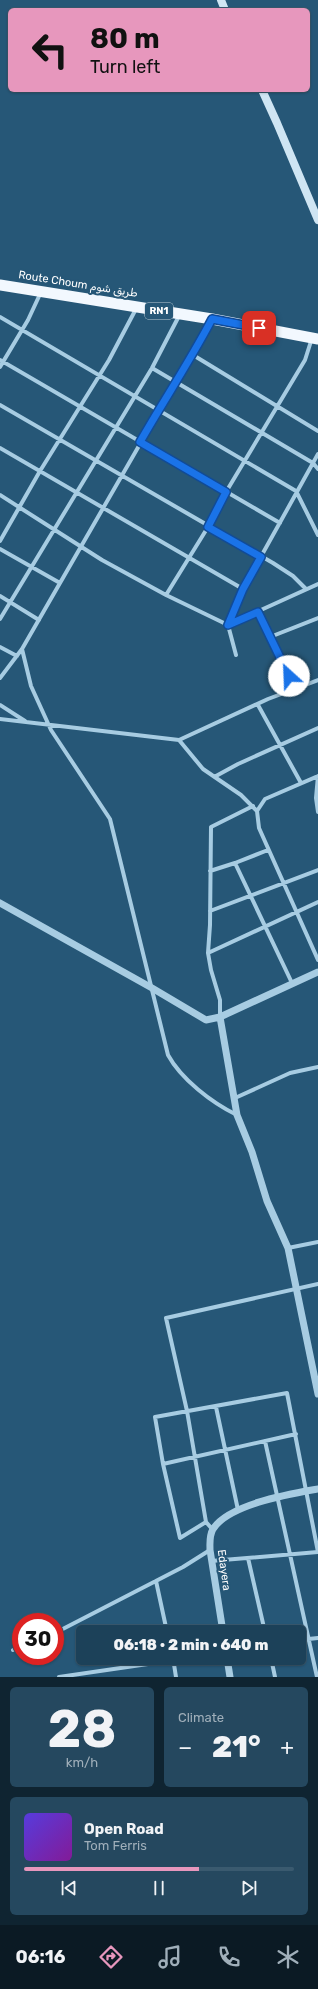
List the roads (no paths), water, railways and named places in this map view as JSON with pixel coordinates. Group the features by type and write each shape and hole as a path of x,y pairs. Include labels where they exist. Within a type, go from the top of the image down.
{"highway":[{"name":"Route Choum طريق شوم","path":"0,285 212,319 315,338"}],"main road":[{"path":"263,92 318,220"}],"street":[{"path":"0,367 2,361 28,320 41,292"},
{"path":"0,541 40,472 81,408 137,307"},
{"path":"0,619 97,461 152,368 181,314"},
{"path":"0,317 296,491 318,535"},
{"path":"0,678 22,649 175,381 193,355 212,319"},
{"path":"166,595 208,527 226,492 305,360 315,338"},
{"path":"193,355 318,431"},
{"path":"2,361 280,523"},
{"path":"152,368 261,434 313,463 318,469"},
{"path":"0,405 293,576 306,590"},
{"path":"0,448 243,589"},
{"path":"236,656 228,625 243,589 296,491 318,454"},
{"path":"0,495 81,546 166,595 228,625 318,584"},
{"path":"0,549 60,583"},
{"path":"0,596 39,620"},
{"path":"258,612 295,689"},
{"path":"270,637 318,618"},
{"path":"0,647 17,656"},
{"path":"22,649 31,686 48,723 110,819 168,1055 173,1065 220,1107 238,1115"},
{"path":"0,719 48,723 180,740 258,704 318,680"},
{"path":"258,704 301,782"},
{"path":"0,705 26,721"},
{"path":"216,776 318,728"},
{"path":"180,740 203,769 216,776 241,795 257,811 258,828 318,960"},
{"path":"257,811 265,799 301,782 318,776 316,798 318,812"},
{"path":"253,806 211,827 208,953 211,970 220,1000 220,1017 238,1115 252,1152 267,1201 288,1248 318,1394"},
{"path":"210,871 268,850"},
{"path":"235,863 292,984"},
{"path":"210,911 318,870"},
{"path":"208,953 318,902"},
{"path":"0,904 152,988 206,1020 220,1017 318,972"},
{"path":"235,1098 290,1074 318,1067"},
{"path":"288,1248 318,1242"},
{"path":"318,1284 166,1318 187,1411 206,1522 213,1530 226,1517 238,1510 277,1498 318,1489"},
{"path":"206,1522 180,1538 163,1464 155,1417 287,1393 296,1434 305,1492 318,1552 211,1561"},
{"path":"216,1407 238,1510"},
{"path":"163,1464 296,1434"},
{"path":"265,1441 317,1677"},
{"name":"Edayera","path":"213,1530 210,1538 211,1561 222,1625"},
{"path":"64,1628 183,1567 210,1550"},
{"path":"248,1558 263,1625"},
{"path":"156,1581 165,1625"},
{"path":"306,1639 318,1638"},
{"path":"59,1677 135,1665"},
{"path":"174,1665 176,1677"},
{"path":"228,1665 230,1677"},
{"path":"272,1665 275,1677"}]}
